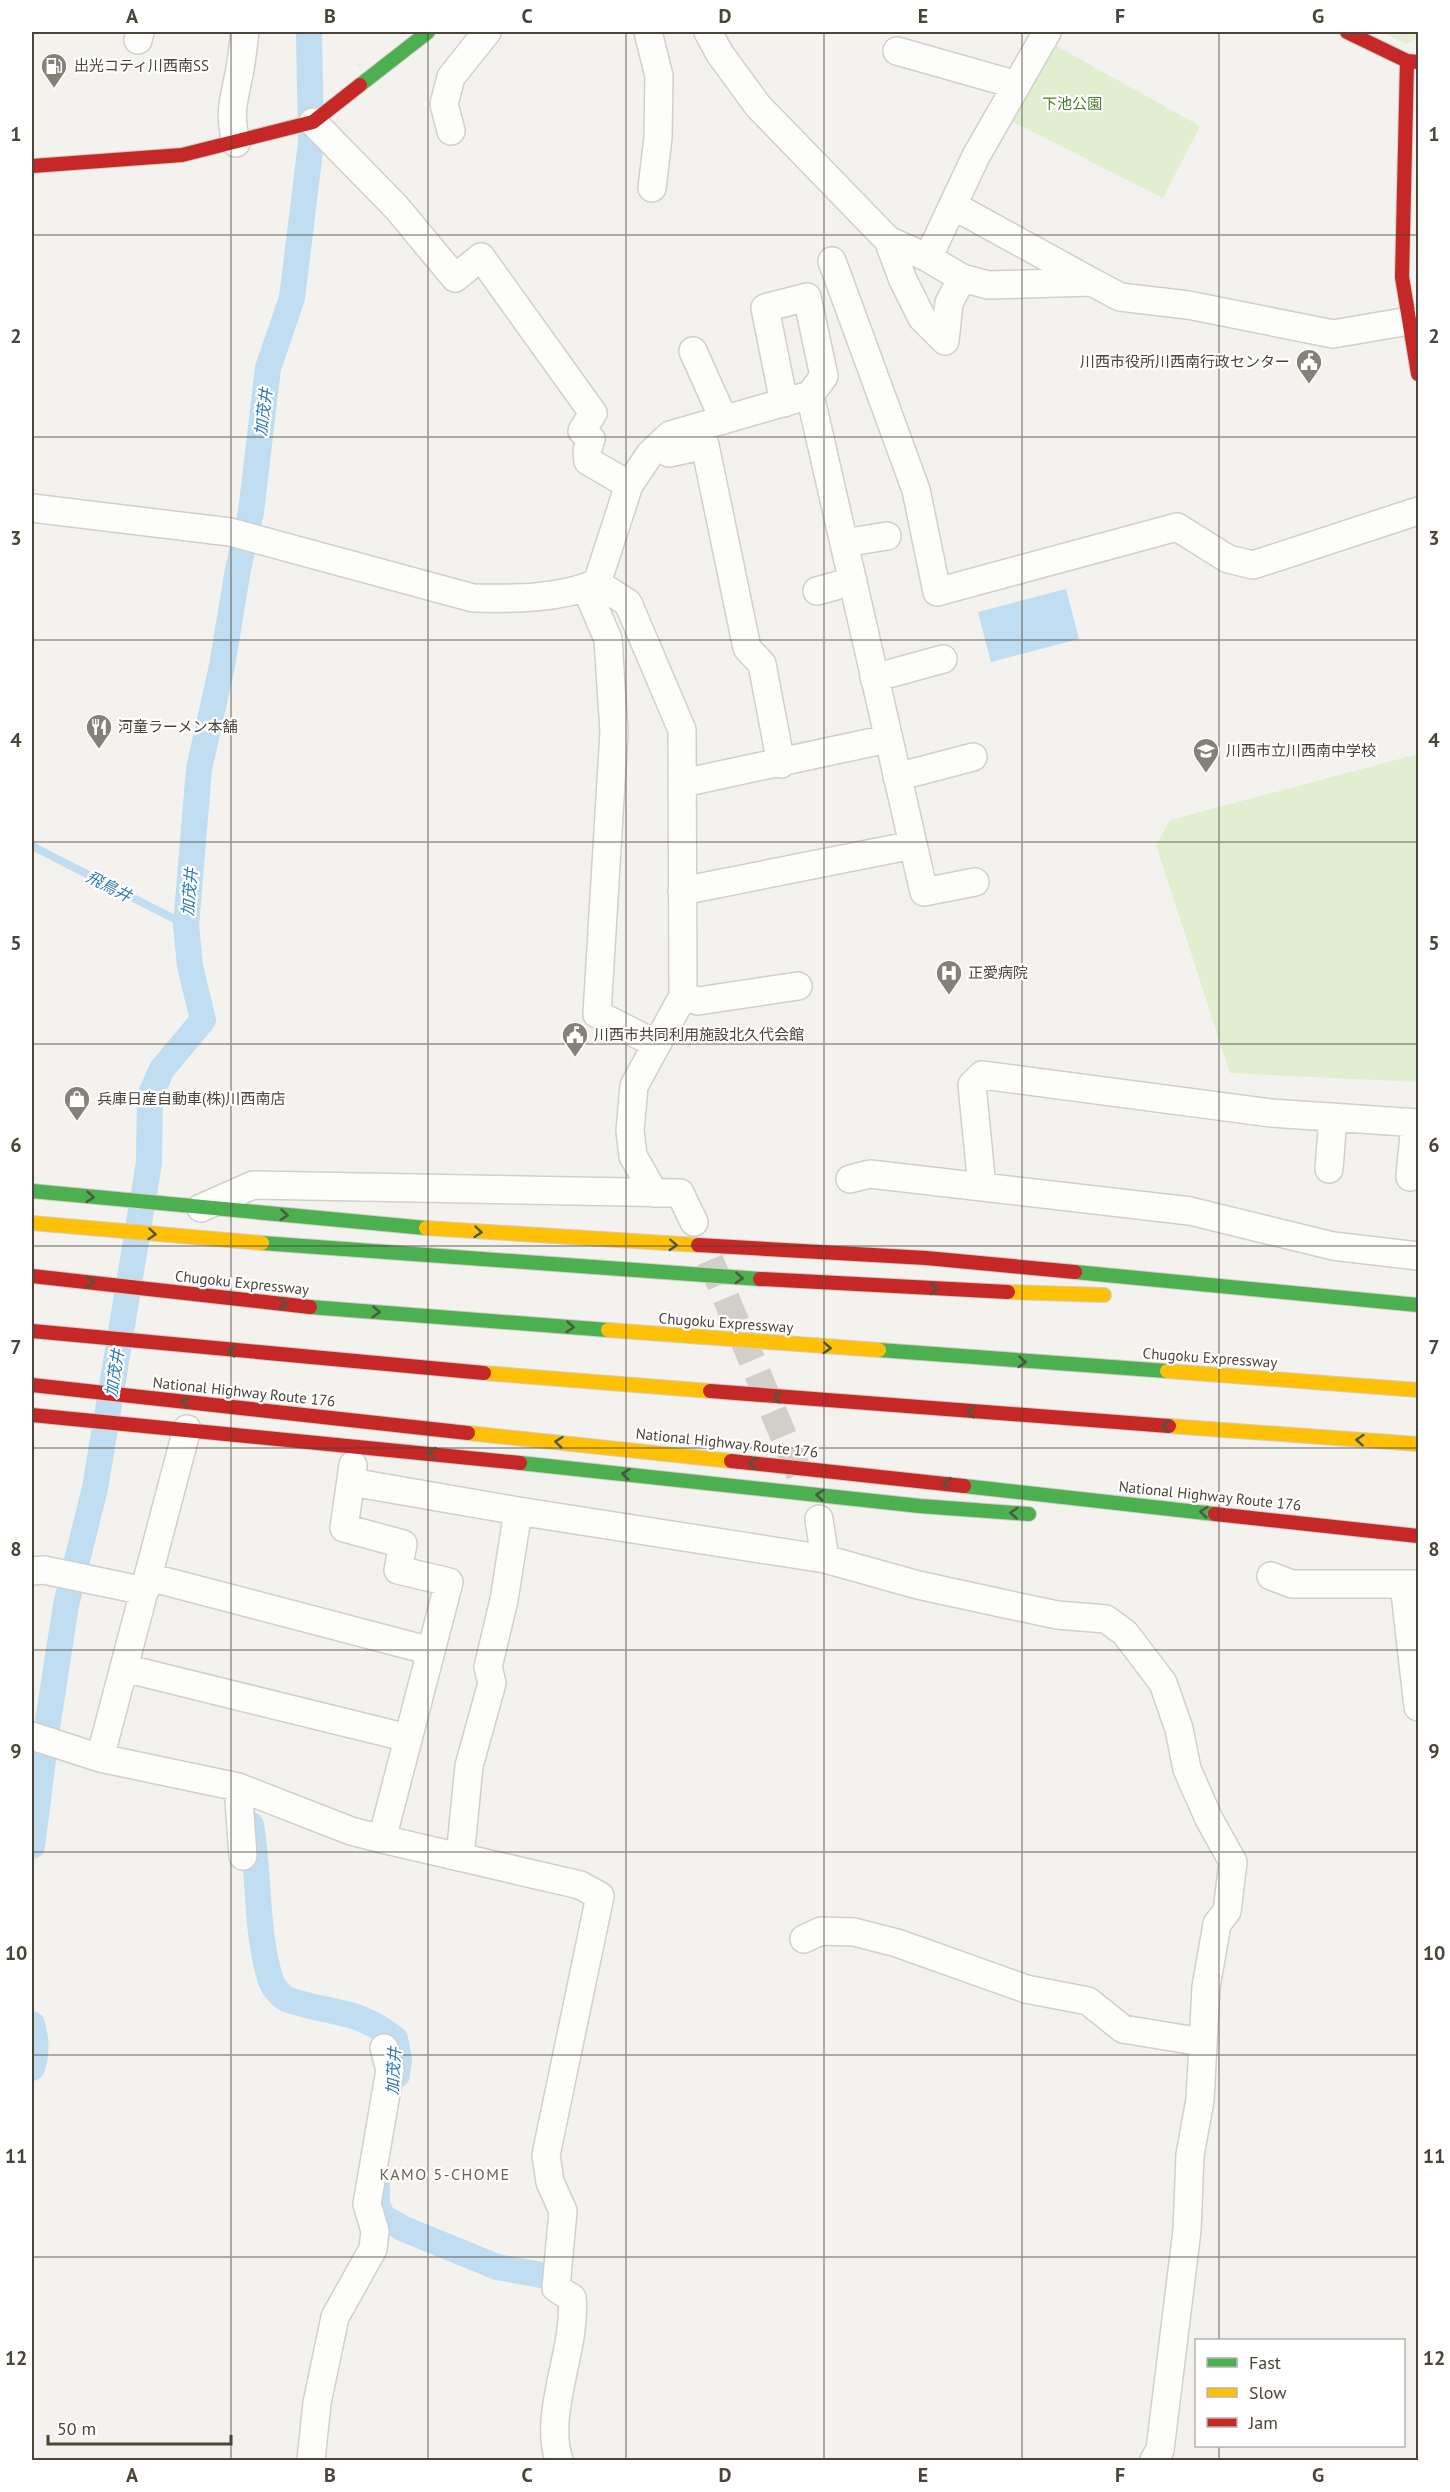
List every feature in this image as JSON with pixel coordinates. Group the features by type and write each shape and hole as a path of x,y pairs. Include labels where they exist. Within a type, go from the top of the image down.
{"main road":[{"path":"32,166 183,155 313,122 428,32"},
{"path":"1347,32 1413,61 1402,277 1419,374"},
{"path":"32,1191 562,1239 926,1258 1419,1305"},
{"path":"32,1223 325,1250 635,1272 955,1290 1121,1296"},
{"name":"Chugoku Expressway","path":"32,1276 317,1308 1419,1390"},
{"path":"1193,1298 1419,1305"},
{"path":"32,1330 311,1359 852,1404 1419,1444"},
{"name":"National Highway Route 176","path":"32,1385 1413,1535"},
{"path":"32,1415 355,1445 920,1506 1048,1515"},
{"path":"1153,1521 1413,1535"}],"street":[{"path":"236,143 230,118 231,103 239,73 245,32"},
{"path":"451,131 444,104 451,77 487,32"},
{"path":"647,32 658,76 658,138 652,188"},
{"path":"708,32 720,54 758,106 888,240 928,258 962,278 988,285 1092,282"},
{"path":"928,258 976,156 1047,32"},
{"path":"897,51 1017,85"},
{"path":"313,122 397,208 455,278 481,257 593,413 582,431 591,439 587,451 588,460 629,485"},
{"path":"954,206 1120,297 1188,305 1333,334 1409,321"},
{"path":"888,240 903,280 922,318 945,340 949,303 962,278"},
{"path":"832,261 916,490 937,592 1177,527 1228,560 1253,564 1419,511"},
{"path":"656,1044 597,1014 614,732 608,639 591,586 629,485 653,451 670,435 784,403 810,395 824,376 807,297 765,308 784,403"},
{"path":"693,351 719,409 721,421"},
{"path":"810,395 887,739 927,901 975,882"},
{"path":"653,451 658,455 705,445 747,648 762,664 781,764"},
{"path":"32,508 230,532 473,598 512,599 591,586 628,603 682,730 682,996 634,1086 630,1131 633,1156 654,1193"},
{"path":"844,543 887,536"},
{"path":"817,591 853,581"},
{"path":"874,678 942,659"},
{"path":"683,783 781,764 887,739"},
{"path":"897,777 973,757"},
{"path":"682,891 759,869 913,845"},
{"path":"682,996 698,1001 798,986"},
{"path":"982,1187 972,1085 982,1075 1271,1113 1417,1123 1410,1177"},
{"path":"1329,1169 1333,1117"},
{"path":"850,1179 870,1174 1190,1211 1333,1246 1419,1256"},
{"path":"201,1208 253,1185 680,1193 694,1222"},
{"path":"100,1758 187,1429"},
{"path":"355,1445 344,1528 403,1544 398,1570 449,1582 382,1839"},
{"path":"351,1482 518,1511 825,1558 918,1585 1077,1617 1106,1619 1125,1633 1163,1683 1179,1729 1187,1769 1209,1819 1233,1862 1227,1911 1217,1924 1206,1987 1200,2100 1190,2155 1187,2230 1160,2450 1154,2460"},
{"path":"460,1857 470,1766 492,1683 488,1666 504,1600 518,1511"},
{"path":"819,1519 825,1558"},
{"path":"32,1571 44,1570 147,1584 431,1651"},
{"path":"1271,1576 1292,1584 1411,1584 1418,1695"},
{"path":"1077,1617 1111,1602"},
{"path":"124,1668 408,1738"},
{"path":"32,1736 100,1758 238,1787 351,1831 580,1886 600,1896 546,2155 550,2182 563,2211 556,2288 572,2298 574,2315 554,2446 559,2460"},
{"path":"238,1787 243,1856"},
{"path":"804,1940 821,1931 854,1932 897,1943 1026,1989 1088,2001 1123,2028 1202,2042"},
{"path":"311,2460 318,2403 335,2317 373,2249 375,2231 367,2205 390,2070 384,2048"}],"green space":[{"path":"1382,32 1418,32 1418,38 1407,44"},
{"name":"下池公園","path":"1049,42 1200,126 1163,198 1007,119"},
{"path":"1418,754 1418,1082 1230,1073 1156,845 1170,820"}],"water":[{"path":"1066,589 1079,639 991,662 978,612"}],"waterway":[{"name":"加茂井","path":"46,1734 66,1605 95,1488 149,1163 150,1096 162,1069 203,1020 190,966 186,925 199,769 222,666 238,569 251,512 268,368 292,298 311,143 309,32"},
{"name":"飛鳥井","path":"32,846 186,925"},
{"name":"加茂井","path":"32,1846 43,1760"},
{"name":"加茂井","path":"251,1825 262,1943 271,1981 286,1999 356,2017 382,2029 395,2039 399,2060 397,2075"},
{"name":"加茂井","path":"32,2024 35,2046 32,2068"},
{"name":"加茂井","path":"377,2187 377,2205 383,2217 404,2229 497,2267 541,2275"}],"tunnel":[{"path":"710,1260 804,1485"}],"traffic: fast":[{"path":"360,85 428,32"},
{"path":"32,1191 426,1228"},
{"path":"262,1243 760,1279"},
{"path":"1075,1272 1418,1305"},
{"path":"310,1307 608,1330"},
{"path":"879,1350 1167,1371"},
{"path":"520,1463 920,1506 1029,1514"},
{"path":"964,1486 1215,1514"}],"traffic: slow":[{"path":"32,1223 262,1243"},
{"path":"426,1228 698,1245"},
{"path":"1008,1292 1104,1295"},
{"path":"608,1330 879,1350"},
{"path":"1167,1371 1418,1390"},
{"path":"484,1373 710,1391"},
{"path":"1169,1426 1418,1444"},
{"path":"468,1433 731,1461"}],"traffic: jam":[{"path":"1347,32 1407,61 1418,62"},
{"path":"1407,61 1402,277 1418,374"},
{"path":"32,166 182,155 313,122 360,85"},
{"path":"698,1245 926,1258 1075,1272"},
{"path":"32,1276 310,1307"},
{"path":"760,1279 1008,1292"},
{"path":"32,1331 484,1373"},
{"path":"32,1385 468,1433"},
{"path":"710,1391 1169,1426"},
{"path":"32,1415 520,1463"},
{"path":"731,1461 964,1486"},
{"path":"1215,1514 1418,1536"}],"place":[{"name":"出光コティ川西南SS","path":"54,89"},
{"name":"川西市役所川西南行政センター","path":"1309,385"},
{"name":"河童ラーメン本舗","path":"99,750"},
{"name":"川西市立川西南中学校","path":"1206,774"},
{"name":"正愛病院","path":"949,996"},
{"name":"川西市共同利用施設北久代会館","path":"575,1058"},
{"name":"兵庫日産自動車(株)川西南店","path":"77,1122"}],"district":[{"name":"KAMO 5-CHOME","path":"445,2174"}]}
